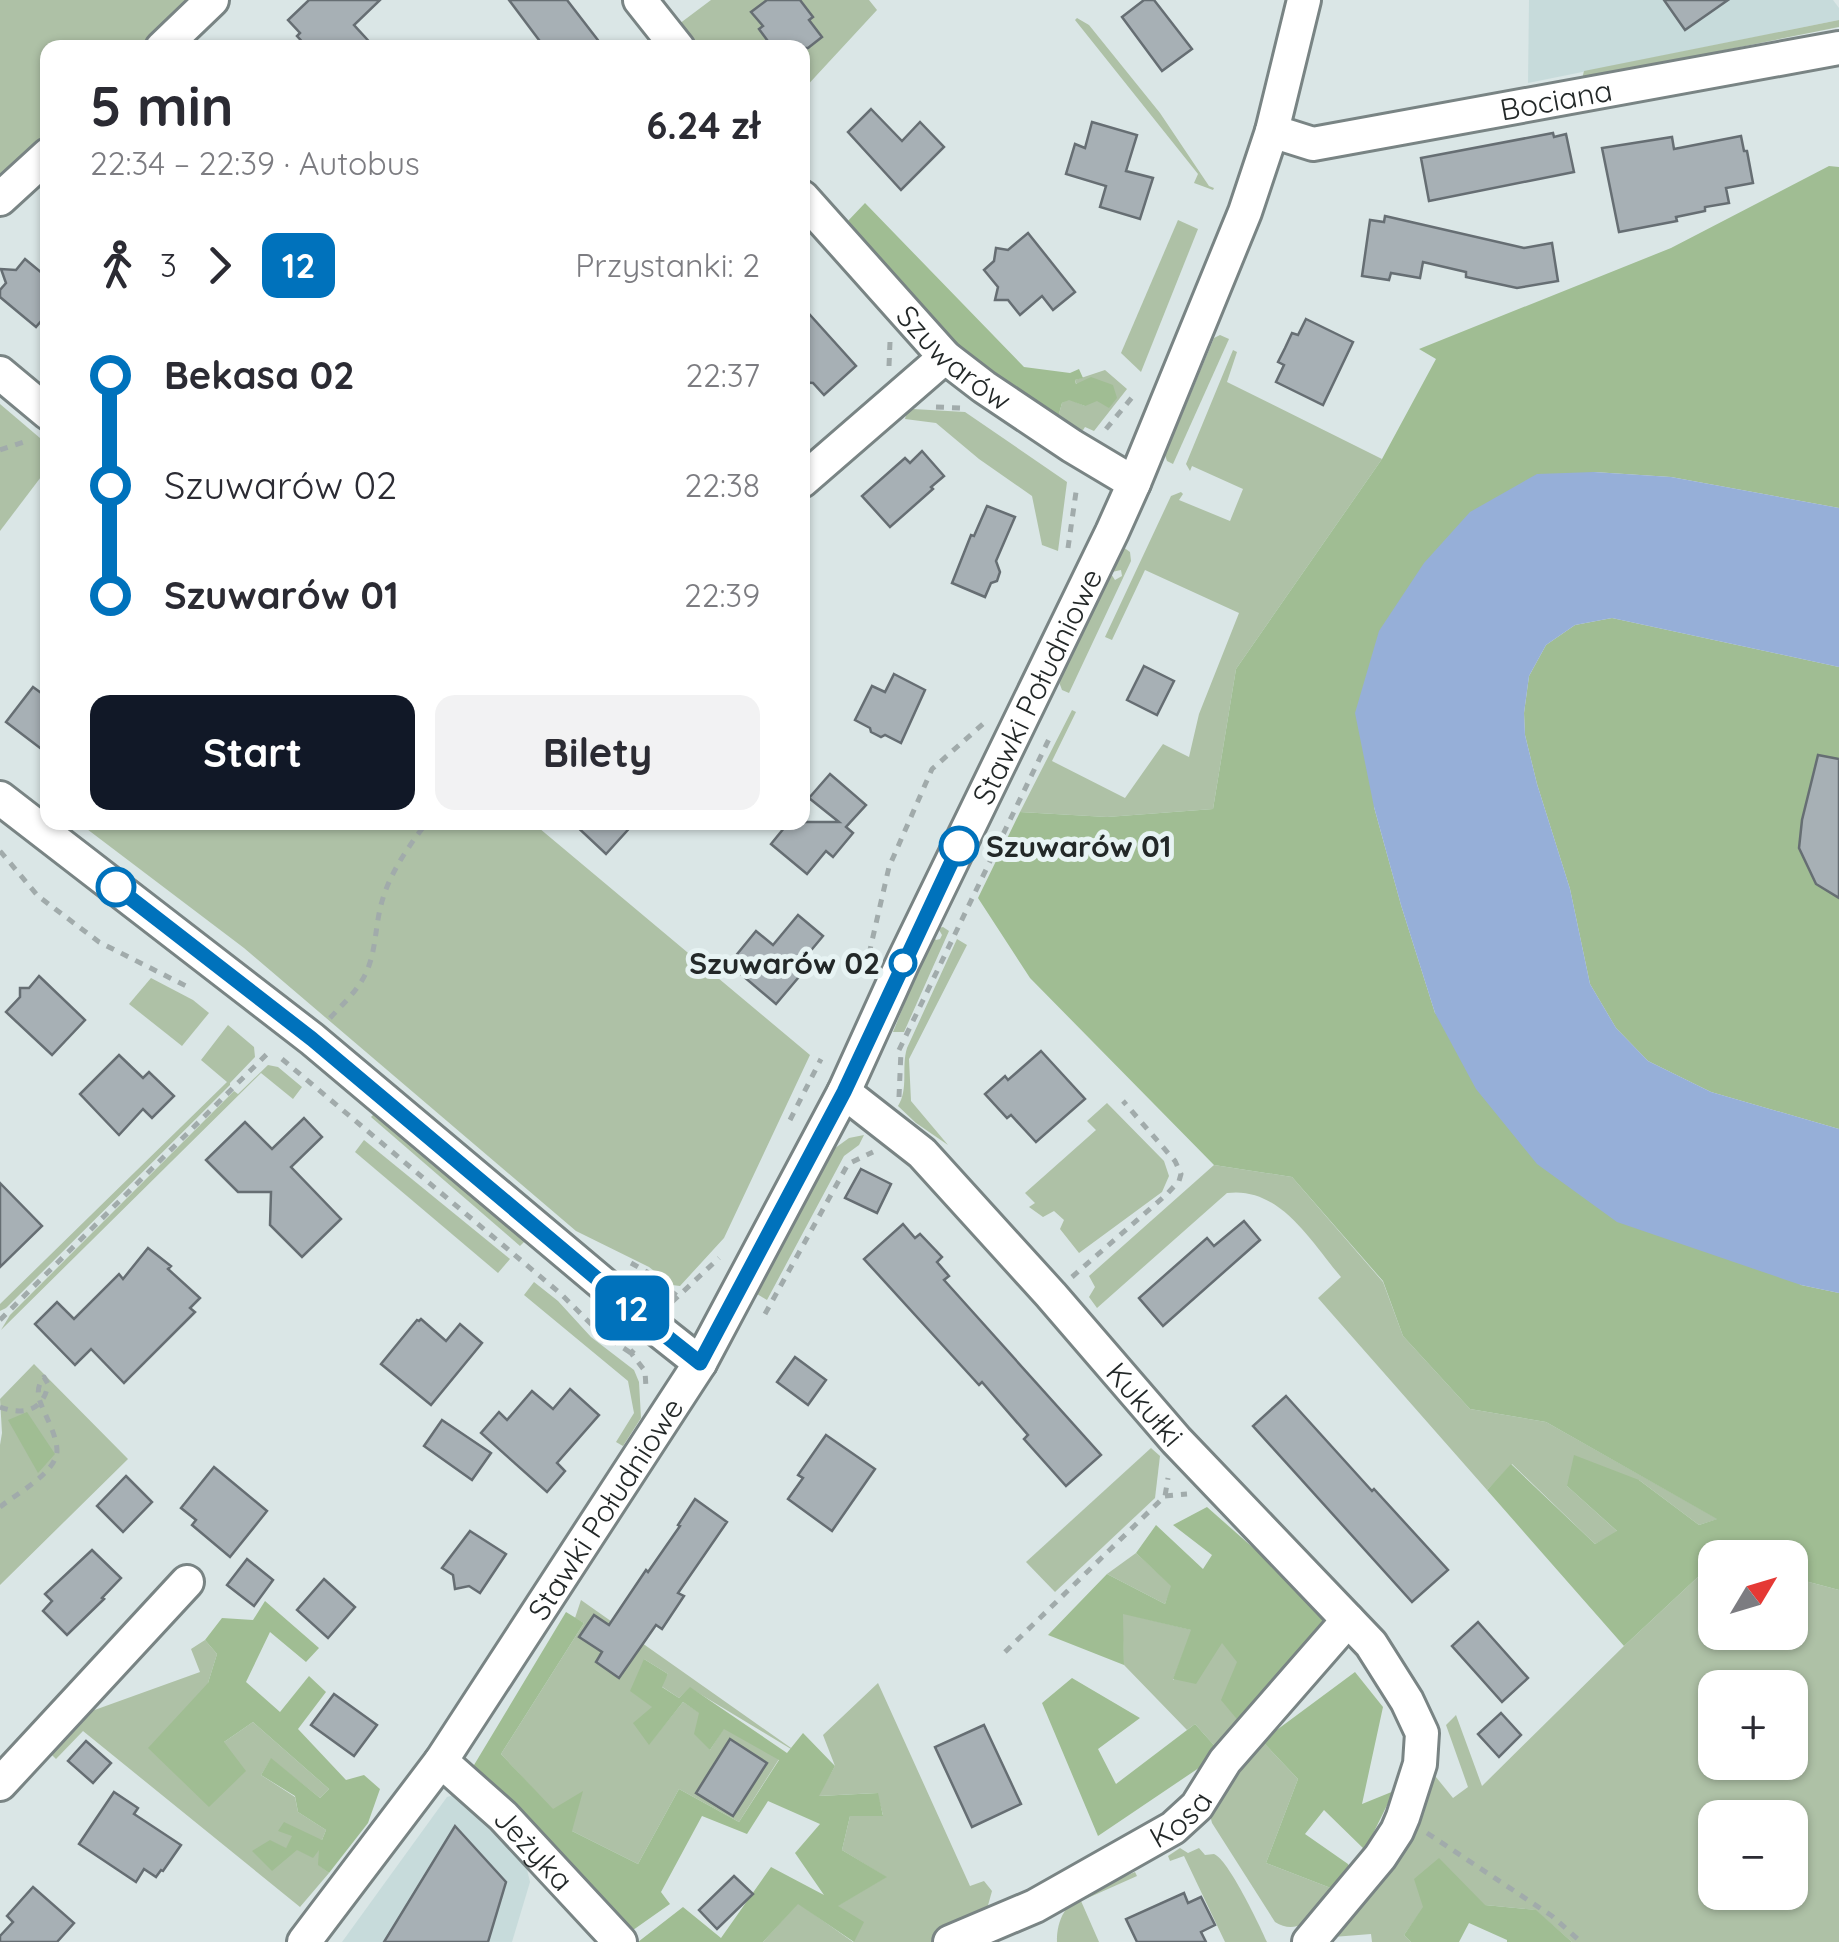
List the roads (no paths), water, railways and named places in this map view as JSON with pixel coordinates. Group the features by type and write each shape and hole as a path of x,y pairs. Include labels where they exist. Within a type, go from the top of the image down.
{"street":[{"path":"170,40 212,0"},
{"path":"640,0 672,40"},
{"name":"Stawki Południowe","path":"304,1942 441,1761 700,1363 844,1092 1134,482 1246,212 1272,131 1304,0"},
{"name":"Bociana","path":"1272,131 1313,144 1839,48"},
{"path":"0,199 40,162"},
{"name":"Szuwarów","path":"810,206 945,356 984,388 1134,482"},
{"path":"810,474 945,356"},
{"path":"0,373 40,427"},
{"path":"0,798 40,829"},
{"path":"41,830 312,1039 700,1363"},
{"name":"Kukułki","path":"844,1092 922,1153 1176,1440 1371,1644 1408,1701 1422,1733 1420,1764 1398,1832 1309,1942"},
{"path":"0,1784 187,1582"},
{"name":"Kosa","path":"950,1942 1034,1906 1173,1828 1197,1806 1225,1761 1348,1620"},
{"name":"Jeżyka","path":"441,1761 503,1816 620,1942"}],"water":[{"path":"1594,472 1671,477 1839,508 1839,667 1612,618 1575,625 1546,645 1529,676 1524,713 1525,735 1570,889 1590,984 1616,1028 1648,1061 1711,1092 1839,1129 1839,1293 1801,1285 1617,1222 1537,1164 1476,1089 1435,1013 1401,905 1374,807 1355,713 1379,631 1424,563 1470,512 1537,474"}],"place":[{"name":"Szuwarów 01","path":"959,846"},
{"name":"Szuwarów 02","path":"903,963"}]}
